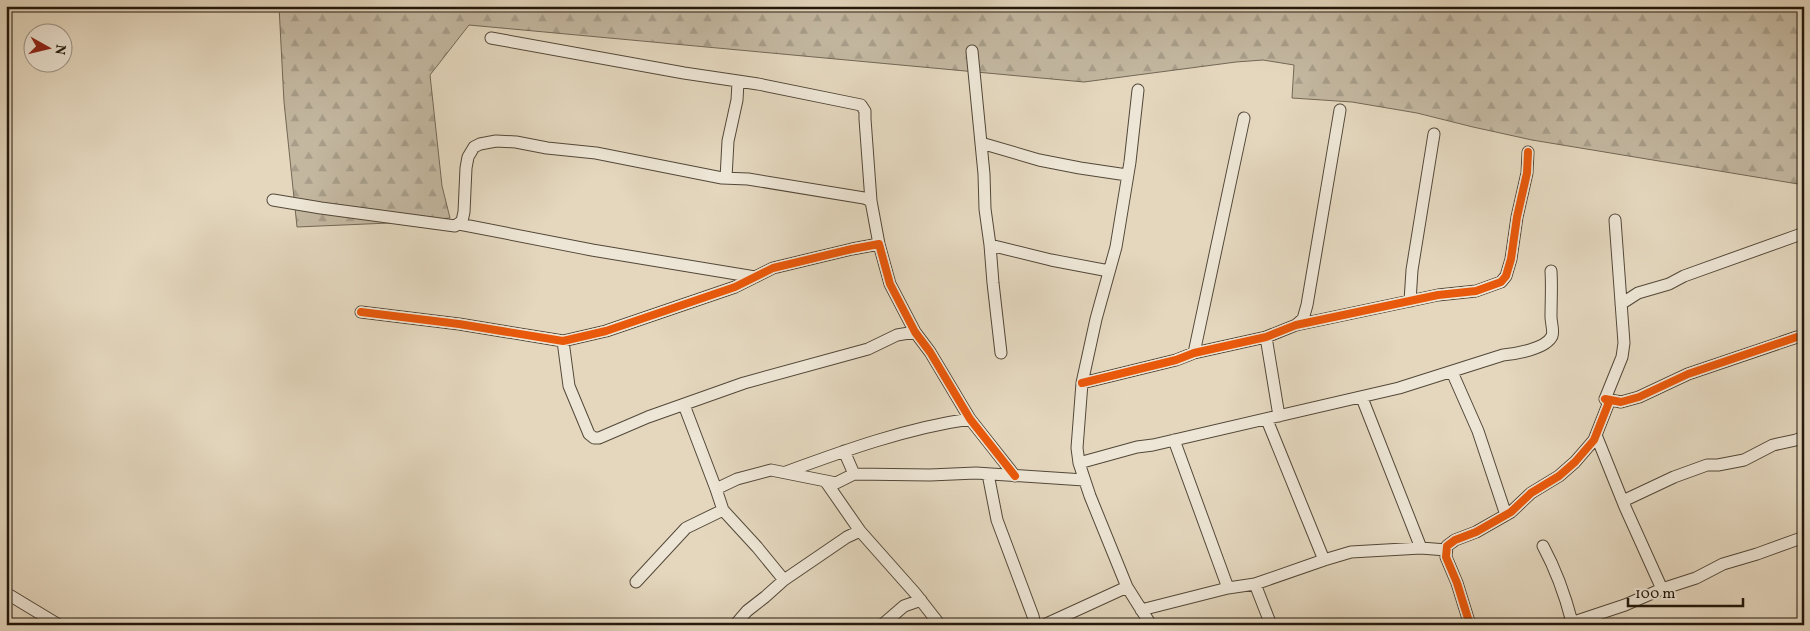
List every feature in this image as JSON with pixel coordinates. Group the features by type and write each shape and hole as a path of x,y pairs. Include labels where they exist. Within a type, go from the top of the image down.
{"street":[{"path":"491,38 758,84 861,105 865,111 871,201 879,244 890,284 916,332 970,419 1015,476"},
{"path":"972,50 985,209 1001,353"},
{"path":"726,178 728,141 738,100 738,82"},
{"path":"1138,90 1116,247 1096,319 1082,383 1077,448 1084,480 1127,587 1151,625"},
{"path":"1296,325 1303,319 1307,305 1340,110"},
{"path":"1194,353 1244,118"},
{"path":"1410,301 1412,270 1434,134"},
{"path":"459,224 462,221 464,212 468,157 474,147 488,142 516,142 548,148 596,153 680,171 758,181 871,201"},
{"path":"981,143 1048,161 1127,175"},
{"path":"1082,383 1176,360 1194,353 1266,338 1296,325 1438,295 1476,291 1501,282 1506,276 1511,259 1517,217 1527,174 1528,152"},
{"path":"273,200 446,226 459,224 592,250 755,276"},
{"path":"1470,625 1457,582 1446,557 1447,546 1455,540 1476,532 1506,515 1531,493 1559,476 1575,462 1596,435 1608,402 1605,399 1622,357 1624,343 1615,220"},
{"path":"1622,304 1638,293 1669,284 1692,273 1804,233"},
{"path":"361,312 459,324 563,341 606,331 735,287 779,266 879,244"},
{"path":"990,245 1051,260 1109,271"},
{"path":"1079,463 1137,447 1362,398 1503,355 1526,351 1543,344 1553,334 1551,271"},
{"path":"563,341 569,386 589,434 594,438 604,437 648,416 744,383 868,349 897,335 916,332"},
{"path":"1605,399 1621,402 1639,397 1688,374 1797,337 1804,337"},
{"path":"1266,338 1273,418 1324,560"},
{"path":"1452,372 1478,432 1506,515"},
{"path":"1362,398 1421,548"},
{"path":"684,405 723,510 784,580"},
{"path":"786,472 844,451 938,424 970,419"},
{"path":"1596,435 1662,589"},
{"path":"1623,501 1707,464 1718,465 1744,460 1773,445 1796,440 1804,436"},
{"path":"1174,440 1228,588"},
{"path":"844,451 854,474"},
{"path":"716,489 737,479 771,470 836,483 854,474 988,474 1084,480"},
{"path":"988,474 997,520 1035,625"},
{"path":"826,482 860,531 921,600 940,625"},
{"path":"636,582 686,528 723,510"},
{"path":"735,625 747,610 784,580 860,531"},
{"path":"1543,546 1552,561 1566,599 1568,623 1696,578 1708,570 1724,564 1804,537"},
{"path":"1141,610 1228,588 1256,584 1351,552 1421,548 1446,550"},
{"path":"1256,584 1271,625"},
{"path":"1044,625 1127,587"},
{"path":"6,592 58,625"},
{"path":"882,625 904,606 921,600"}],"green space":[{"path":"279,6 1804,6 1804,185 1532,140 1417,113 1352,102 1292,98 1294,65 1263,60 1084,82 469,25 430,75 442,186 450,218 297,227 284,102"}],"cycle path":[{"path":"1082,383 1176,360 1194,353 1266,337 1296,325 1438,295 1476,291 1501,282 1506,276 1511,259 1517,217 1527,173 1528,152"},
{"path":"361,312 459,324 563,341 606,331 735,287 773,268 879,244 890,284 915,332 930,352 970,419 1015,476"},
{"path":"1470,625 1457,583 1446,557 1447,546 1455,540 1476,532 1511,512 1531,493 1559,476 1575,462 1594,440 1609,402 1605,399 1621,402 1639,397 1688,374 1797,337 1804,337"}]}
